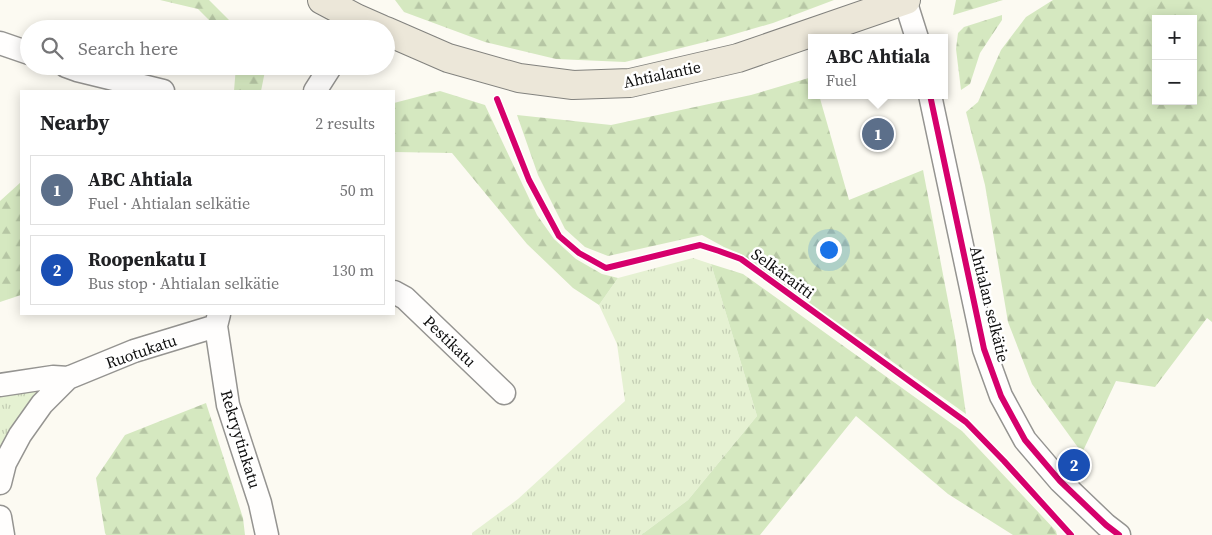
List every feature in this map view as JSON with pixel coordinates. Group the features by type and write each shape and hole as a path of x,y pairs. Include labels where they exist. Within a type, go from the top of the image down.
{"main road":[{"path":"322,0 355,20"},
{"name":"Ahtialantie","path":"395,35 448,58 519,78 573,86 630,83 738,58 905,0"}],"street":[{"path":"905,0 916,34"},
{"path":"0,43 20,50"},
{"path":"97,75 159,90"},
{"path":"316,90 325,75"},
{"name":"Ahtialan selkätie","path":"931,99 984,349 1001,396 1025,440 1108,532"},
{"name":"Pestikatu","path":"395,293 404,298 504,393"},
{"name":"Ruotukatu","path":"0,483 5,463 20,435 42,404 68,378 218,320"},
{"name":"Rekryytinkatu","path":"218,320 228,405 260,503 267,535"},
{"name":"Ruotukatu","path":"0,385 52,377 68,378"},
{"path":"0,517 3,535"}],"green space":[{"path":"160,0 209,0 229,20 209,20 198,9"},
{"path":"395,0 834,0 773,23 625,62 556,59 485,42 404,12"},
{"path":"956,0 1003,0 953,15"},
{"path":"1053,0 1212,0 1212,322 1207,318 1155,387 1116,381 1082,453 1032,384 1008,322 985,185 966,112 978,102 1001,50 1026,17"},
{"path":"1002,15 1002,20 980,53 970,84 961,90 956,49 958,33 964,27"},
{"path":"235,75 264,75 261,90 234,90"},
{"path":"808,78 808,99 820,99 849,200 923,170 955,337 966,414 741,254 702,235 608,256 585,247 565,229 538,175 517,115 611,125 751,95"},
{"path":"440,91 485,105 537,215 554,239 576,259 602,274 618,278 599,305 573,288 527,244 452,153 395,152 395,103"},
{"path":"20,183 20,295 0,302 0,201"},
{"path":"693,258 711,264 757,416 688,500 641,535 472,535 472,533 518,499 625,401 617,344 599,305 618,278"},
{"path":"711,264 743,274 962,431 1056,531 1057,535 1013,535 948,494 856,416 760,535 641,535 688,500 757,416"},
{"path":"47,388 0,453 0,393"},
{"path":"206,403 243,518 245,535 106,535 96,478 125,435"}],"cycle path":[{"name":"Selkäraitti","path":"497,99 529,180 559,236 579,253 606,268 700,245 741,259 966,422 1071,535"},
{"path":"931,99 984,349 1001,396 1025,440 1060,481 1119,535"}],"place":[{"name":"ABC Ahtiala","path":"878,134"},
{"name":"Roopenkatu I","path":"1074,465"}]}
